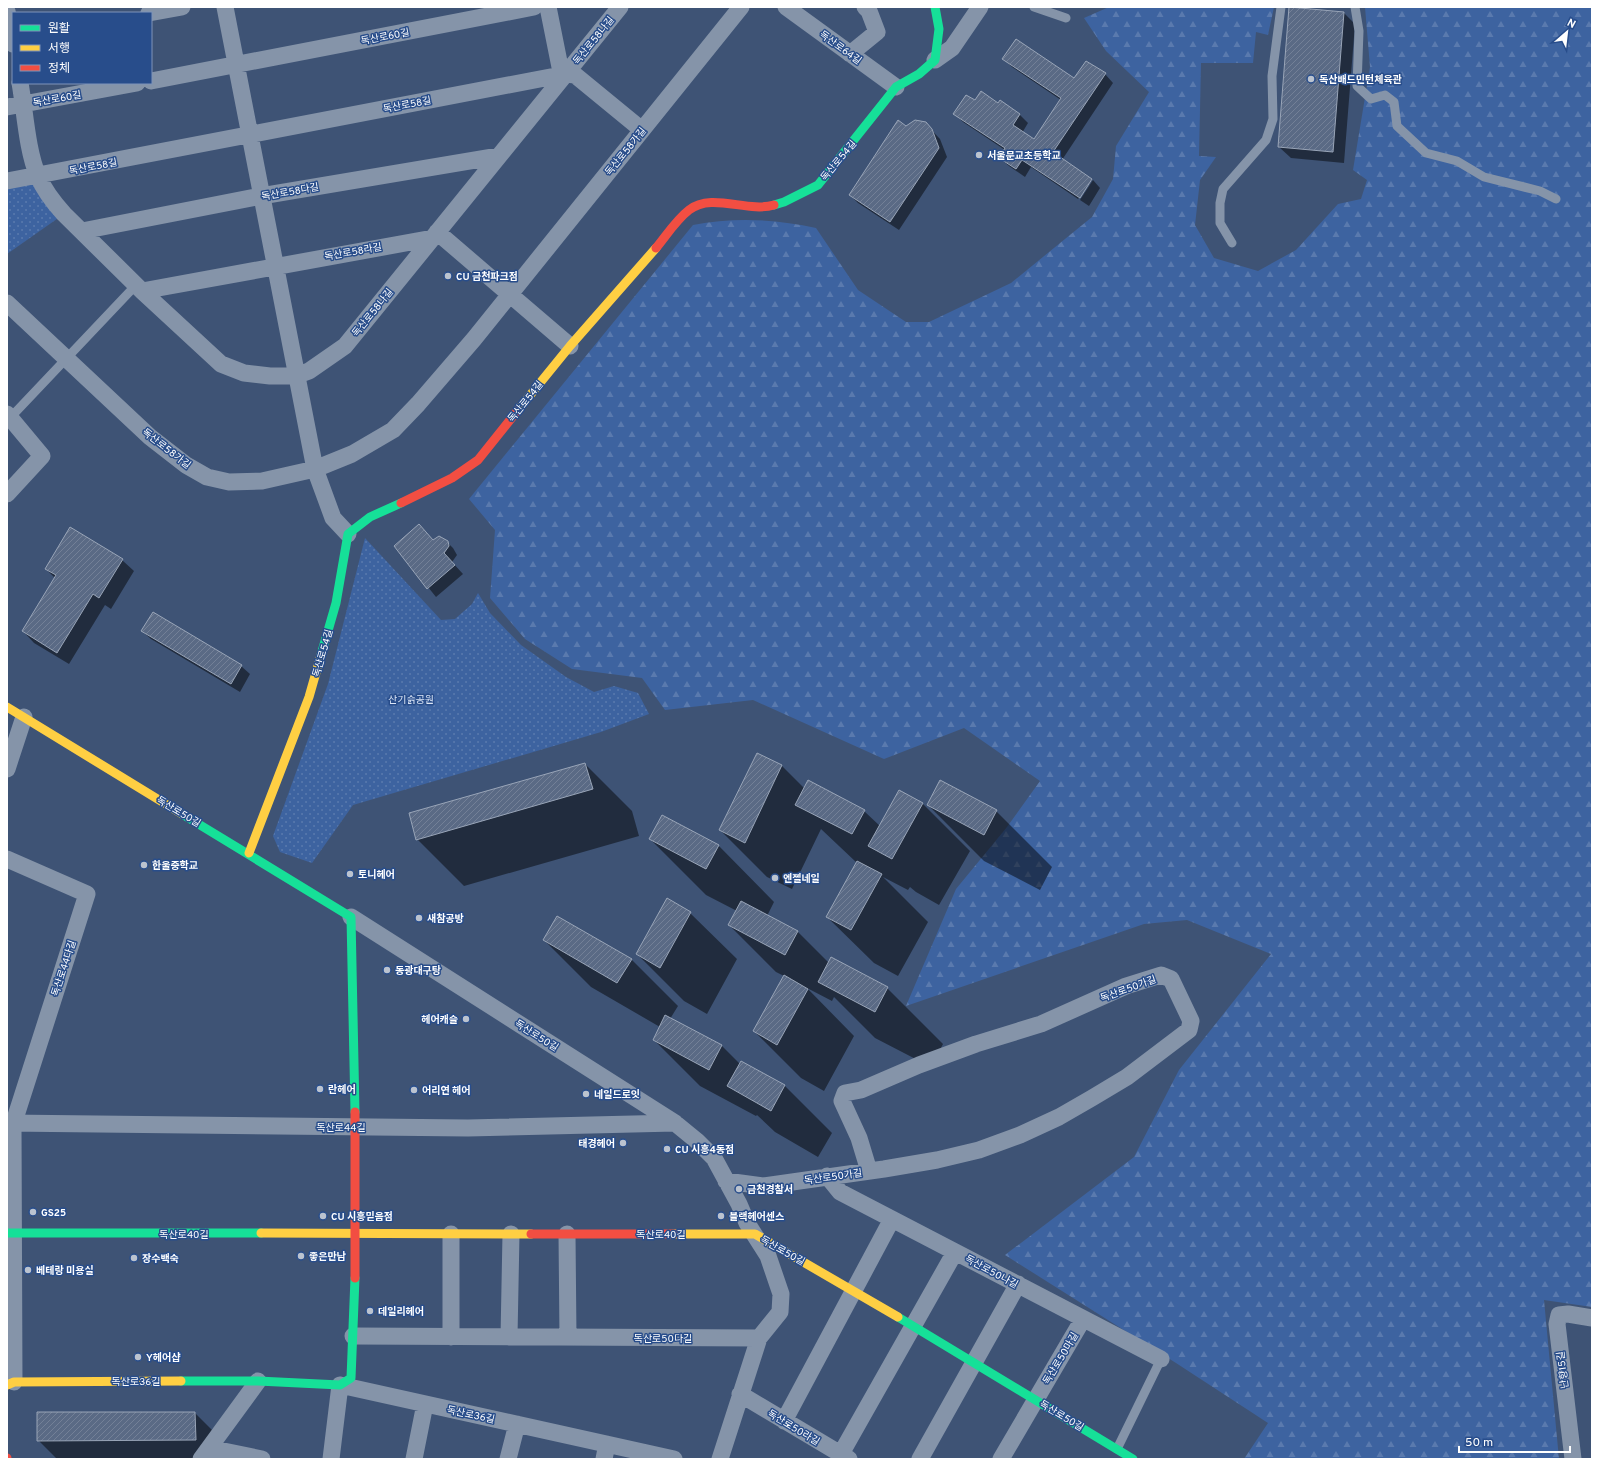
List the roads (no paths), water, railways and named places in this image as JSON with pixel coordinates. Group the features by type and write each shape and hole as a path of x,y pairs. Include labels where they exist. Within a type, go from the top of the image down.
{"street":[{"path":"152,12 182,7"},
{"path":"225,7 314,469 333,518 348,534"},
{"name":"독산로60길","path":"152,80 534,7"},
{"path":"548,7 560,67 566,74"},
{"name":"독산로58나길","path":"38,177 54,203 139,288 222,364 244,373 270,376 295,376 310,371 344,346 620,7"},
{"name":"독산로58가길","path":"7,303 150,437 186,465 207,477 229,482 262,481 314,469 352,454 393,430 418,404 510,294 741,7"},
{"name":"독산로64길","path":"786,7 896,87"},
{"path":"850,54 877,32 869,11 865,7"},
{"path":"935,7 939,29 936,60"},
{"name":"독산로54길","path":"249,853 309,697 336,603 348,534 370,518 441,486 464,472 478,460 570,346 689,210 708,202 745,207 767,207 784,202 818,185 896,87 919,74 952,48 980,7"},
{"path":"7,11 11,39"},
{"name":"독산로58나길","path":"566,74 575,75 642,130"},
{"name":"독산로58길","path":"7,181 38,177 249,134 566,74"},
{"path":"20,84 24,104"},
{"name":"독산로60길","path":"7,107 133,84"},
{"name":"독산로60길","path":"24,104 33,160 38,177"},
{"name":"독산로58다길","path":"82,231 261,196 499,156"},
{"path":"435,235 510,294 570,346"},
{"name":"독산로58라길","path":"139,288 435,235"},
{"path":"7,494 42,456 9,416"},
{"name":"독산로50길","path":"7,707 249,853 675,1123 697,1141 714,1158 740,1204 747,1223 755,1234 974,1362 1133,1459"},
{"path":"7,770 24,717"},
{"name":"독산로44다길","path":"7,859 87,894 10,1124"},
{"path":"331,1459 340,1385 350,1378 353,1336 354,1128 351,917"},
{"name":"독산로50가길","path":"726,1181 764,1186 869,1171 979,1150 1020,1135 1059,1117 1127,1077 1189,1030 1191,1021 1171,979 1161,975 1126,986 1041,1024 976,1044 918,1065 860,1090 845,1093 842,1101 859,1138 869,1171"},
{"name":"독산로44길","path":"10,1124 476,1128 675,1123"},
{"path":"10,1124 10,1233"},
{"name":"독산로50나길","path":"827,1176 840,1192 1161,1360"},
{"path":"784,1421 892,1219"},
{"name":"독산로40길","path":"10,1233 755,1234"},
{"name":"독산로36길","path":"10,1233 10,1384 258,1381 340,1385 517,1424 606,1452 674,1459"},
{"path":"451,1234 451,1337"},
{"path":"509,1337 511,1234"},
{"path":"353,1336 568,1337 567,1234"},
{"path":"720,1459 759,1338 780,1312 781,1294 768,1256 755,1234"},
{"path":"842,1457 955,1252"},
{"path":"920,1459 1018,1284"},
{"name":"난향15길","path":"1573,1459 1557,1324 1559,1315 1568,1314 1592,1318"},
{"name":"독산로50마길","path":"1001,1459 1083,1319"},
{"name":"독산로50다길","path":"568,1337 759,1338"},
{"path":"205,1454 258,1381"},
{"name":"독산로50라길","path":"740,1394 842,1457"},
{"path":"414,1459 425,1404"},
{"path":"508,1459 517,1424"},
{"path":"205,1454 262,1459"}],"lane":[{"path":"1034,7 1066,18"},
{"path":"1232,243 1220,223 1220,203 1223,190 1266,140 1273,119 1272,76 1281,7"},
{"path":"1355,7 1359,31 1357,86 1371,99 1385,95 1394,102 1397,126 1426,154 1457,160 1484,176 1540,191 1556,199"},
{"path":"9,416 139,288"},
{"path":"1117,1449 1161,1360"}],"place":[{"name":"독산배드민턴체육관","path":"1311,79"},
{"name":"서울문교초등학교","path":"979,155"},
{"name":"CU 금천파크점","path":"448,276"},
{"name":"한울중학교","path":"144,865"},
{"name":"토니헤어","path":"350,874"},
{"name":"엔젤네일","path":"775,878"},
{"name":"새참공방","path":"419,918"},
{"name":"동광대구탕","path":"387,970"},
{"name":"헤어캐슬","path":"466,1019"},
{"name":"란헤어","path":"320,1089"},
{"name":"어리연 헤어","path":"414,1090"},
{"name":"네일드로잇","path":"586,1094"},
{"name":"태경헤어","path":"623,1143"},
{"name":"CU 시흥4동점","path":"667,1149"},
{"name":"금천경찰서","path":"739,1189"},
{"name":"GS25","path":"33,1212"},
{"name":"CU 시흥믿음점","path":"323,1216"},
{"name":"블랙헤어센스","path":"721,1216"},
{"name":"좋은만남","path":"301,1256"},
{"name":"장수백숙","path":"134,1258"},
{"name":"베테랑 미용실","path":"28,1270"},
{"name":"데일리헤어","path":"370,1311"},
{"name":"Y헤어샵","path":"138,1357"}],"park label":[{"name":"산기슭공원","path":"411,699"}]}
